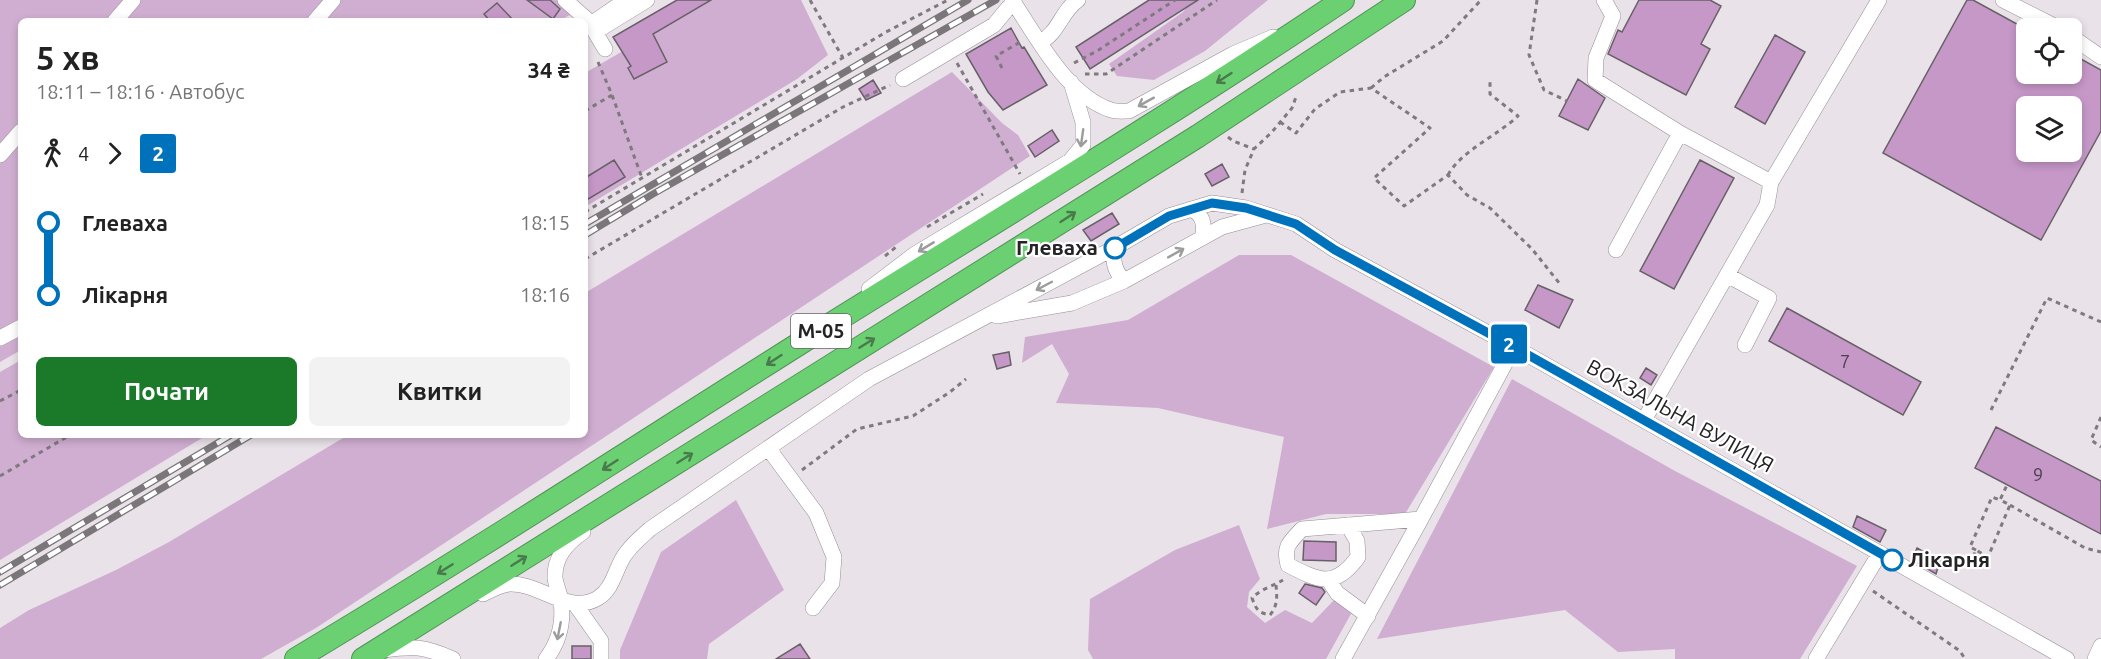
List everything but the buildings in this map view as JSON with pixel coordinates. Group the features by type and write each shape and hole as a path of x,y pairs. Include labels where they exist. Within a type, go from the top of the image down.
{"highway":[{"path":"1311,21 1333,0"},
{"name":"М-05","path":"296,659 468,555 801,343 1121,144 1343,0"},
{"name":"М-05","path":"370,655 1198,136 1404,0"}],"street":[{"path":"118,18 133,0"},
{"path":"318,18 333,0"},
{"path":"565,0 588,18"},
{"path":"1033,40 1049,38 1068,7 1078,0"},
{"path":"1604,0 1613,16 1596,58 1595,80 1680,133 1771,182"},
{"path":"1644,420 1767,205 1771,182 1880,0"},
{"path":"2003,0 2038,18"},
{"path":"601,55 595,24 637,1"},
{"path":"903,79 994,25 1013,2 1033,40 1091,100 1113,112 1130,111 1233,54 1311,21"},
{"path":"2082,44 2101,57"},
{"path":"801,343 915,254 1070,161 1083,145 1083,122 1069,76"},
{"path":"1616,250 1680,133"},
{"path":"0,155 18,134"},
{"name":"ВОКЗАЛЬНА ВУЛИЦЯ","path":"568,602 586,603 598,598 607,590 633,543 869,379 1114,248 1169,216 1212,203 1270,214 1296,224 1335,250 1514,347 2067,659"},
{"path":"1191,209 1198,212 1204,222 1203,237"},
{"path":"985,318 1072,303 1124,281 1222,227 1248,218 1270,214"},
{"path":"1114,248 1113,259 1116,272 1124,281"},
{"path":"1727,275 1769,298 1745,345"},
{"path":"0,338 18,329"},
{"path":"1344,659 1514,347"},
{"path":"768,448 816,513 834,557 832,583 813,608"},
{"path":"601,659 601,641 568,602 555,578 556,564 572,540 614,511 636,488"},
{"path":"1348,525 1357,541 1358,557 1348,571 1332,580 1308,575 1288,565 1286,554 1288,544 1302,529 1348,525 1421,519"},
{"path":"1816,659 1880,553"},
{"path":"1328,579 1337,593 1368,616"},
{"path":"402,635 494,588 508,584 527,586 568,602"},
{"path":"546,659 556,646 568,602"},
{"path":"370,655 415,646 433,650 453,659"},
{"path":"2095,659 2101,646"}],"path":[{"path":"810,0 843,58"},
{"path":"588,210 886,32 948,0"},
{"path":"1069,76 1097,51 1175,0"},
{"path":"1069,76 1106,74 1217,0"},
{"path":"1280,122 1296,133 1315,109 1340,92 1371,88 1384,77 1443,41 1481,0"},
{"path":"1537,0 1529,55 1544,90 1567,101"},
{"path":"1002,68 996,56 1033,40"},
{"path":"951,51 1021,173 1012,178"},
{"path":"601,55 612,95 642,178"},
{"path":"588,257 843,107 903,79"},
{"path":"1371,88 1430,128 1374,178 1404,206 1448,175 1454,164 1518,116 1490,94 1490,79"},
{"path":"1240,207 1245,170 1254,149 1292,108 1298,91"},
{"path":"588,109 612,95"},
{"path":"1198,136 1223,134 1233,141 1254,149"},
{"path":"1448,175 1467,195 1490,208 1523,240 1560,284"},
{"path":"918,233 984,193"},
{"path":"882,260 898,246"},
{"path":"1991,410 2047,298 2101,322"},
{"path":"791,478 857,429 913,416 966,379"},
{"path":"0,401 18,392"},
{"path":"2101,417 2091,440 2101,447"},
{"path":"0,476 65,438"},
{"path":"2000,500 2007,485"},
{"path":"2010,505 1988,557 1970,547 1992,497 2010,505 2085,548 2101,552"},
{"path":"1970,565 1976,550"},
{"path":"1276,585 1275,608 1270,615 1260,613 1252,598 1259,591 1302,572"},
{"path":"1861,584 1960,651 1965,659"}],"shaded area":[{"path":"0,0 561,0 575,12 564,18 18,18 18,352 0,362"},
{"path":"711,0 801,0 828,55 797,79 588,205 588,71"},
{"path":"1193,0 1268,0 1205,51 1154,80 1117,76 1109,64 1183,12"},
{"path":"952,72 1002,123 1018,135 1030,156 316,628 261,659 0,659 0,628 29,610 116,570 169,542 343,438 588,438 588,291"},
{"path":"1239,255 1291,255 1494,367 1405,514 1326,514 1267,529 1284,437 1158,408 1056,403 1069,374 1052,344 1022,363 1025,337 1128,320"},
{"path":"18,362 18,438 202,438 0,560 0,372"},
{"path":"1512,379 1675,471 1857,566 1800,659 1675,659 1675,649 1618,652 1565,610 1377,639"},
{"path":"736,500 784,590 709,644 707,659 620,659 620,650 661,552"},
{"path":"1239,525 1260,579 1249,592 1247,607 1265,623 1285,610 1312,623 1335,599 1352,612 1326,659 1093,659 1088,650 1090,599 1175,550"}],"railway":[{"path":"588,222 968,0"},
{"path":"588,233 996,0"},
{"path":"0,572 226,438"},
{"path":"0,585 246,438"}],"bus line":[{"name":"2","path":"1115,248 1169,216 1212,203 1246,208 1296,224 1335,250 1514,347 1892,560"}],"place":[{"name":"Глеваха","path":"1115,248"},
{"name":"Лікарня","path":"1892,560"}]}
